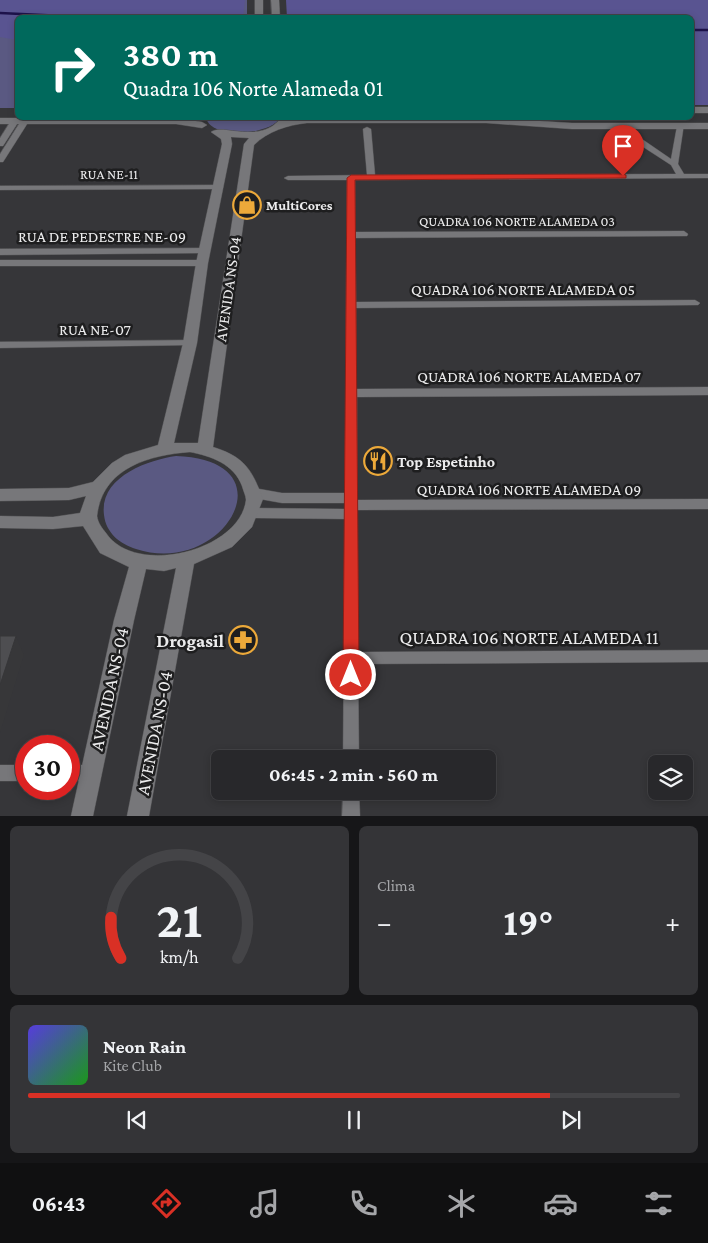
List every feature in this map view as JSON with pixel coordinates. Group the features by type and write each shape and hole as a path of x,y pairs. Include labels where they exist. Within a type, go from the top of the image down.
{"street":[{"path":"259,0 260,15"},
{"path":"275,0 276,15"},
{"path":"694,110 708,110"},
{"path":"0,113 15,117"},
{"path":"0,121 15,119"},
{"path":"0,144 18,120"},
{"path":"0,160 18,120"},
{"path":"129,120 201,121 221,133 239,135 260,133 284,120 486,120 568,126 617,126 681,122 708,126"},
{"path":"612,120 617,126 674,164 681,176"},
{"path":"674,164 681,122"},
{"path":"367,129 371,178"},
{"name":"AVENIDA NS-04","path":"165,448 190,343 203,257 228,142 221,133"},
{"name":"AVENIDA NS-04","path":"206,449 249,144 260,133"},
{"path":"288,178 708,176"},
{"path":"351,178 351,750"},
{"name":"RUA NE-11","path":"0,188 219,187"},
{"name":"QUADRA 106 NORTE ALAMEDA 03","path":"351,235 684,234"},
{"name":"RUA DE PEDESTRE NE-09","path":"0,252 203,257"},
{"name":"RUA DE PEDESTRE NE-09","path":"0,263 203,257"},
{"name":"QUADRA 106 NORTE ALAMEDA 05","path":"351,305 695,303"},
{"name":"RUA NE-07","path":"0,345 190,343"},
{"name":"QUADRA 106 NORTE ALAMEDA 07","path":"351,393 708,391"},
{"path":"165,448 206,449 230,460 242,470 249,479 254,493 252,513 242,530 226,544 186,561 162,564 139,563 116,554 103,546 96,538 88,519 94,494 111,473 133,457 165,448"},
{"path":"0,495 69,494 98,487"},
{"path":"254,493 351,506"},
{"name":"QUADRA 106 NORTE ALAMEDA 09","path":"351,506 708,504"},
{"path":"252,513 351,506"},
{"path":"0,522 53,523 88,519"},
{"name":"AVENIDA NS-04","path":"138,816 186,561"},
{"name":"AVENIDA NS-04","path":"82,816 124,620 139,563"},
{"name":"QUADRA 106 NORTE ALAMEDA 11","path":"351,658 708,656"},
{"path":"0,773 15,773"},
{"path":"80,773 92,773"},
{"path":"351,800 351,816"}],"shaded area":[{"path":"0,0 247,0 247,15 15,15 15,108 0,108"},
{"path":"0,0 245,0 243,15 15,15 15,40 0,37"},
{"path":"286,0 708,0 708,105 694,105 694,15 287,15"},
{"path":"207,120 278,120 265,128 242,133 219,130 210,125"},
{"path":"176,456 211,462 231,476 238,495 232,515 218,533 195,547 167,553 136,549 119,541 105,521 105,502 109,490 117,481 140,466"}],"building":[{"path":"0,636 16,636 0,685"}],"waterway":[{"path":"0,13 43,15"},
{"path":"694,30 708,30"}],"place":[{"name":"MultiCores","path":"247,205"},
{"name":"Top Espetinho","path":"378,461"},
{"name":"Drogasil","path":"243,640"}],"route":[{"path":"351,675 351,178 623,176"}]}
